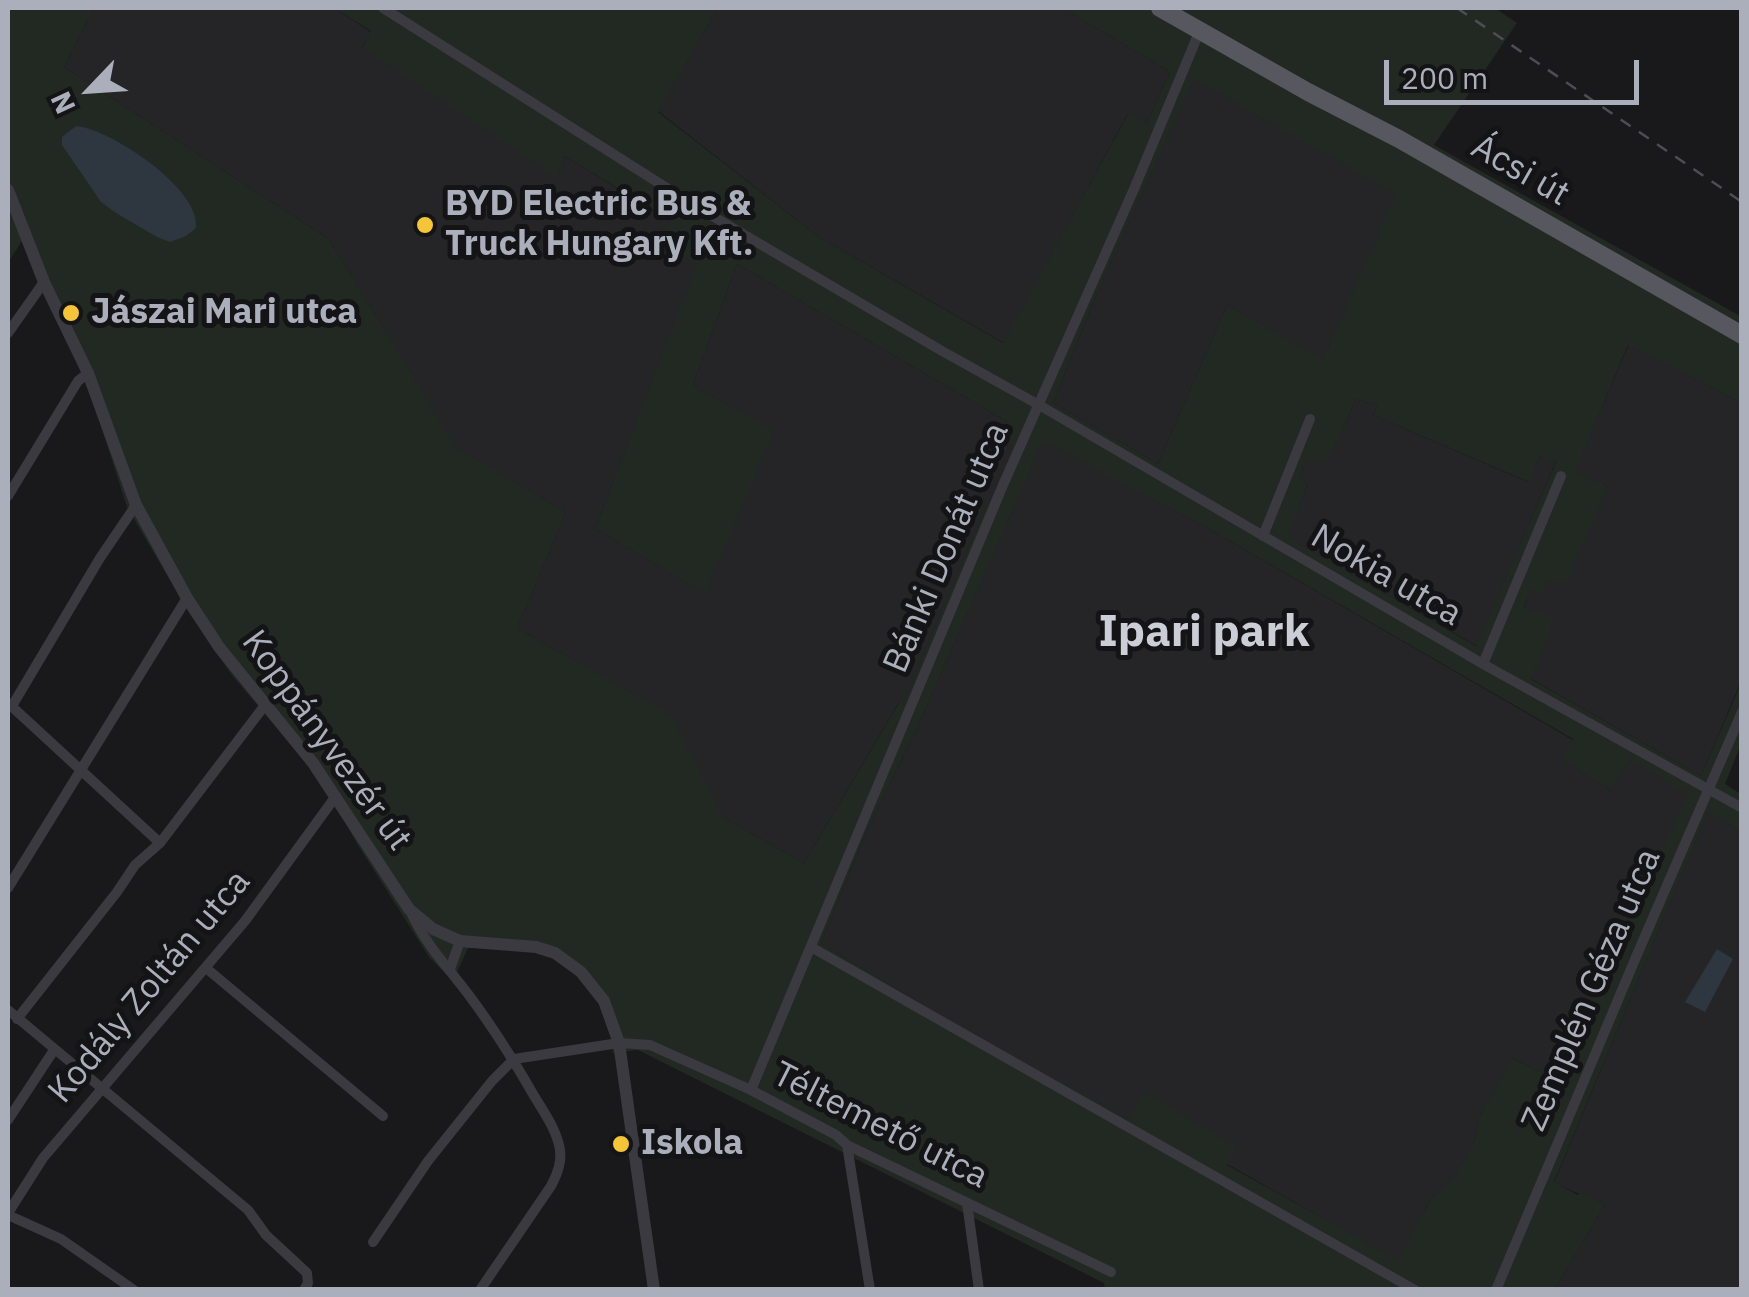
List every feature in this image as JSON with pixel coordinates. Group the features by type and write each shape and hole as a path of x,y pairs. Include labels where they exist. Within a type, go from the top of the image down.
{"main road":[{"name":"Ácsi út","path":"1160,8 1742,334"}],"street":[{"name":"Nokia utca","path":"384,8 692,204 1483,664 1742,808"},
{"name":"Bánki Donát utca","path":"750,1090 963,578 1200,30"},
{"name":"Koppányvezér út","path":"8,190 44,282 88,373 136,504 186,598 219,647 314,763 409,909 433,929 460,941 536,946 556,953 575,966 599,993 619,1043 650,1288"},
{"path":"8,334 44,282"},
{"path":"8,496 78,381 88,373"},
{"path":"1263,536 1310,419"},
{"path":"1483,664 1561,476"},
{"path":"136,504 10,704 160,843"},
{"path":"8,888 186,598"},
{"path":"17,1019 135,865 160,843 265,705"},
{"name":"Zemplén Géza utca","path":"1496,1290 1742,712"},
{"name":"Kodály Zoltán utca","path":"8,1214 42,1158 245,921 336,796"},
{"path":"409,909 429,947 450,969 514,1059 557,1138 559,1170 551,1186 480,1290"},
{"path":"450,969 460,941"},
{"path":"811,946 1415,1290"},
{"path":"206,968 383,1116"},
{"path":"8,1010 248,1210 266,1235 307,1273 304,1290"},
{"name":"Téltemető utca","path":"514,1059 619,1043 660,1048 750,1090 847,1145 1111,1272"},
{"path":"8,1120 54,1050"},
{"path":"373,1242 428,1161 514,1059"},
{"path":"847,1145 870,1290"},
{"path":"968,1203 979,1290"},
{"path":"8,1214 61,1239 134,1290"}],"shaded area":[{"path":"8,8 94,8 64,67 329,239 457,448 566,512 517,628 670,714 724,818 804,863 900,701 903,703 1014,446 1001,438 1008,422 737,264 693,385 774,431 705,593 595,529 697,264 677,253 673,257 658,243 670,220 565,156 557,178 362,47 371,31 334,8 718,8 658,112 819,237 1003,343 1128,114 1147,123 1170,72 1063,8 1495,8 1517,23 1434,145 1742,317 1741,403 1628,345 1575,472 1608,486 1567,581 1560,585 1547,579 1542,593 1531,590 1524,607 1554,619 1531,679 1701,776 1742,681 1741,744 1725,784 1741,794 1741,831 1708,812 1554,1182 1605,1205 1555,1289 1105,1289 1104,1283 638,1050 613,1053 608,1022 598,999 572,970 551,957 522,950 468,948 453,981 429,957 324,784 231,674 189,613 127,507 88,386 23,239 8,263","holes":["1194,79 1396,195 1323,359 1227,305 1158,464 1053,403 1094,300","1356,399 1377,406 1373,415 1529,482 1540,456 1556,462 1476,646 1288,538 1308,483 1299,479 1307,459 1321,463 1329,460","1043,441 1202,525 1573,739 1562,760 1611,790 1630,759 1689,795 1553,1078 1512,1058 1479,1117 1475,1140 1455,1176 1430,1200 1398,1260 1227,1165 1237,1147 1144,1091 1128,1120 821,943 869,826 918,726"]},
{"path":"94,8 334,8 371,32 362,46 557,177 565,156 670,221 674,256 677,253 698,264 595,529 704,592 773,432 693,385 737,264 1008,422 1015,445 903,704 899,702 804,863 724,818 669,714 517,628 566,512 457,449 329,239 64,67"},
{"path":"718,8 1063,8 1170,72 1147,123 1127,115 1004,343 819,237 658,111"},
{"path":"1194,78 1397,195 1323,360 1227,305 1158,464 1053,403 1094,300"},
{"path":"76,126 131,149 169,179 194,213 196,228 170,242 101,202 62,145 62,137"},
{"path":"1629,344 1741,403 1741,681 1701,776 1530,678 1524,608 1531,589 1547,578 1608,487 1574,473"},
{"path":"1356,399 1377,406 1373,415 1528,482 1540,456 1556,461 1477,646 1287,538 1308,484 1299,479 1307,458 1329,459"},
{"path":"1043,440 1202,525 1573,740 1563,760 1611,790 1630,758 1690,795 1553,1079 1513,1058 1479,1117 1475,1140 1455,1177 1430,1200 1398,1261 1227,1164 1236,1148 1144,1092 1128,1121 821,943 869,826 918,726"},
{"path":"1708,811 1741,831 1741,1289 1555,1289 1605,1205 1554,1183"},
{"path":"1717,949 1733,959 1705,1012 1685,1002"}],"railway":[{"path":"1457,8 1742,202"}],"place":[{"name":"BYD Electric Bus & Truck Hungary Kft.","path":"425,225"},
{"name":"Jászai Mari utca","path":"71,313"},
{"name":"Iskola","path":"621,1144"}],"district":[{"name":"Ipari park","path":"1204,633"}]}
